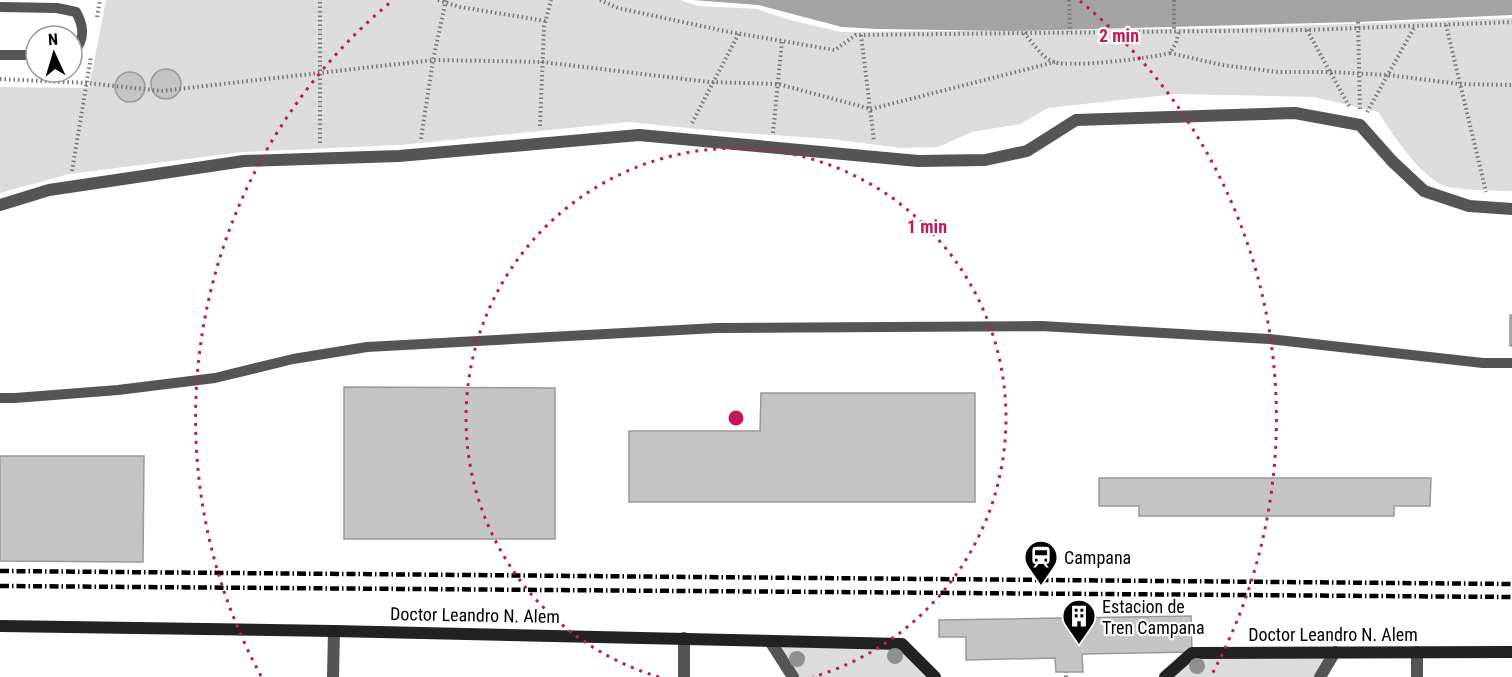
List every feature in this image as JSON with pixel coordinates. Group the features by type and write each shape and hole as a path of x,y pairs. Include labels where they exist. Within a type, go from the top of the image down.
{"street":[{"path":"0,205 49,190 244,161 419,154 639,135 918,161 985,160 1027,151 1076,120 1295,113 1360,125 1392,161 1424,191 1469,206 1512,208"},
{"name":"Doctor Leandro N. Alem","path":"0,626 902,644 935,677"},
{"path":"333,677 334,631"},
{"path":"684,638 684,677"},
{"path":"770,641 793,677"},
{"name":"Doctor Leandro N. Alem","path":"1164,677 1192,652 1512,652"},
{"path":"1320,677 1335,652"},
{"path":"1417,677 1418,652"}],"lane":[{"path":"0,7 57,8 76,12 83,24"},
{"path":"0,55 24,55"},
{"path":"0,398 118,390 215,378 293,359 367,347 717,328 1041,326 1269,339 1483,363 1512,363"}],"path":[{"path":"97,21 100,0"},
{"path":"320,0 320,159"},
{"path":"438,0 460,8 546,21"},
{"path":"540,142 543,62 550,0"},
{"path":"600,0 618,8 835,50 856,35 1307,30 1512,22"},
{"path":"1069,0 1070,33"},
{"path":"1170,52 1176,44 1177,31 1174,0"},
{"path":"419,154 433,60 445,2"},
{"path":"1358,22 1360,125"},
{"path":"1446,25 1489,207"},
{"path":"1360,125 1415,26"},
{"path":"1307,30 1360,125"},
{"path":"684,139 739,33"},
{"path":"1024,33 1044,55 1055,62"},
{"path":"861,35 876,157"},
{"path":"772,146 782,41"},
{"path":"70,187 92,52"},
{"path":"0,79 87,83 161,91 433,60 543,62 715,82 778,84 871,109 1055,62 1079,63 1154,57 1170,52 1222,65 1278,72 1388,75 1460,84 1512,85"}],"shaded area":[{"path":"106,0 680,0 698,6 757,9 786,19 841,32 1237,28 1512,18 1512,191 1465,189 1442,185 1415,163 1378,112 1314,97 1175,94 1048,108 1020,124 972,132 938,147 901,148 831,139 629,122 400,145 242,152 69,174 0,193 0,87 89,88"},
{"path":"693,0 1512,0 1512,15 1358,22 1012,31 877,29 842,27 758,5"},
{"path":"770,641 902,644 935,677 793,677"},
{"path":"1335,652 1320,677 1165,677 1192,653"}],"building":[{"path":"166,69 177,73 181,84 177,95 166,99 155,95 151,84 155,73"},
{"path":"130,72 141,76 145,87 141,98 130,102 119,98 115,87 119,76"},
{"path":"1510,315 1512,315 1512,346 1510,346"},
{"path":"344,387 555,388 555,539 344,539"},
{"path":"761,393 975,393 975,502 629,502 629,431 760,431"},
{"path":"0,456 144,456 143,562 0,561"},
{"path":"1099,478 1431,478 1430,506 1394,506 1394,516 1139,516 1139,506 1099,506"},
{"name":"Estacion de Tren Campana","path":"1191,616 1192,652 1082,654 1083,672 1056,672 1055,658 966,660 966,637 939,637 939,620"}],"railway":[{"path":"0,571 1512,584"},
{"path":"0,586 1512,597"}],"place":[{"name":"Campana","path":"1041,586"},
{"name":"Estacion de Tren Campana","path":"1079,645"}]}
